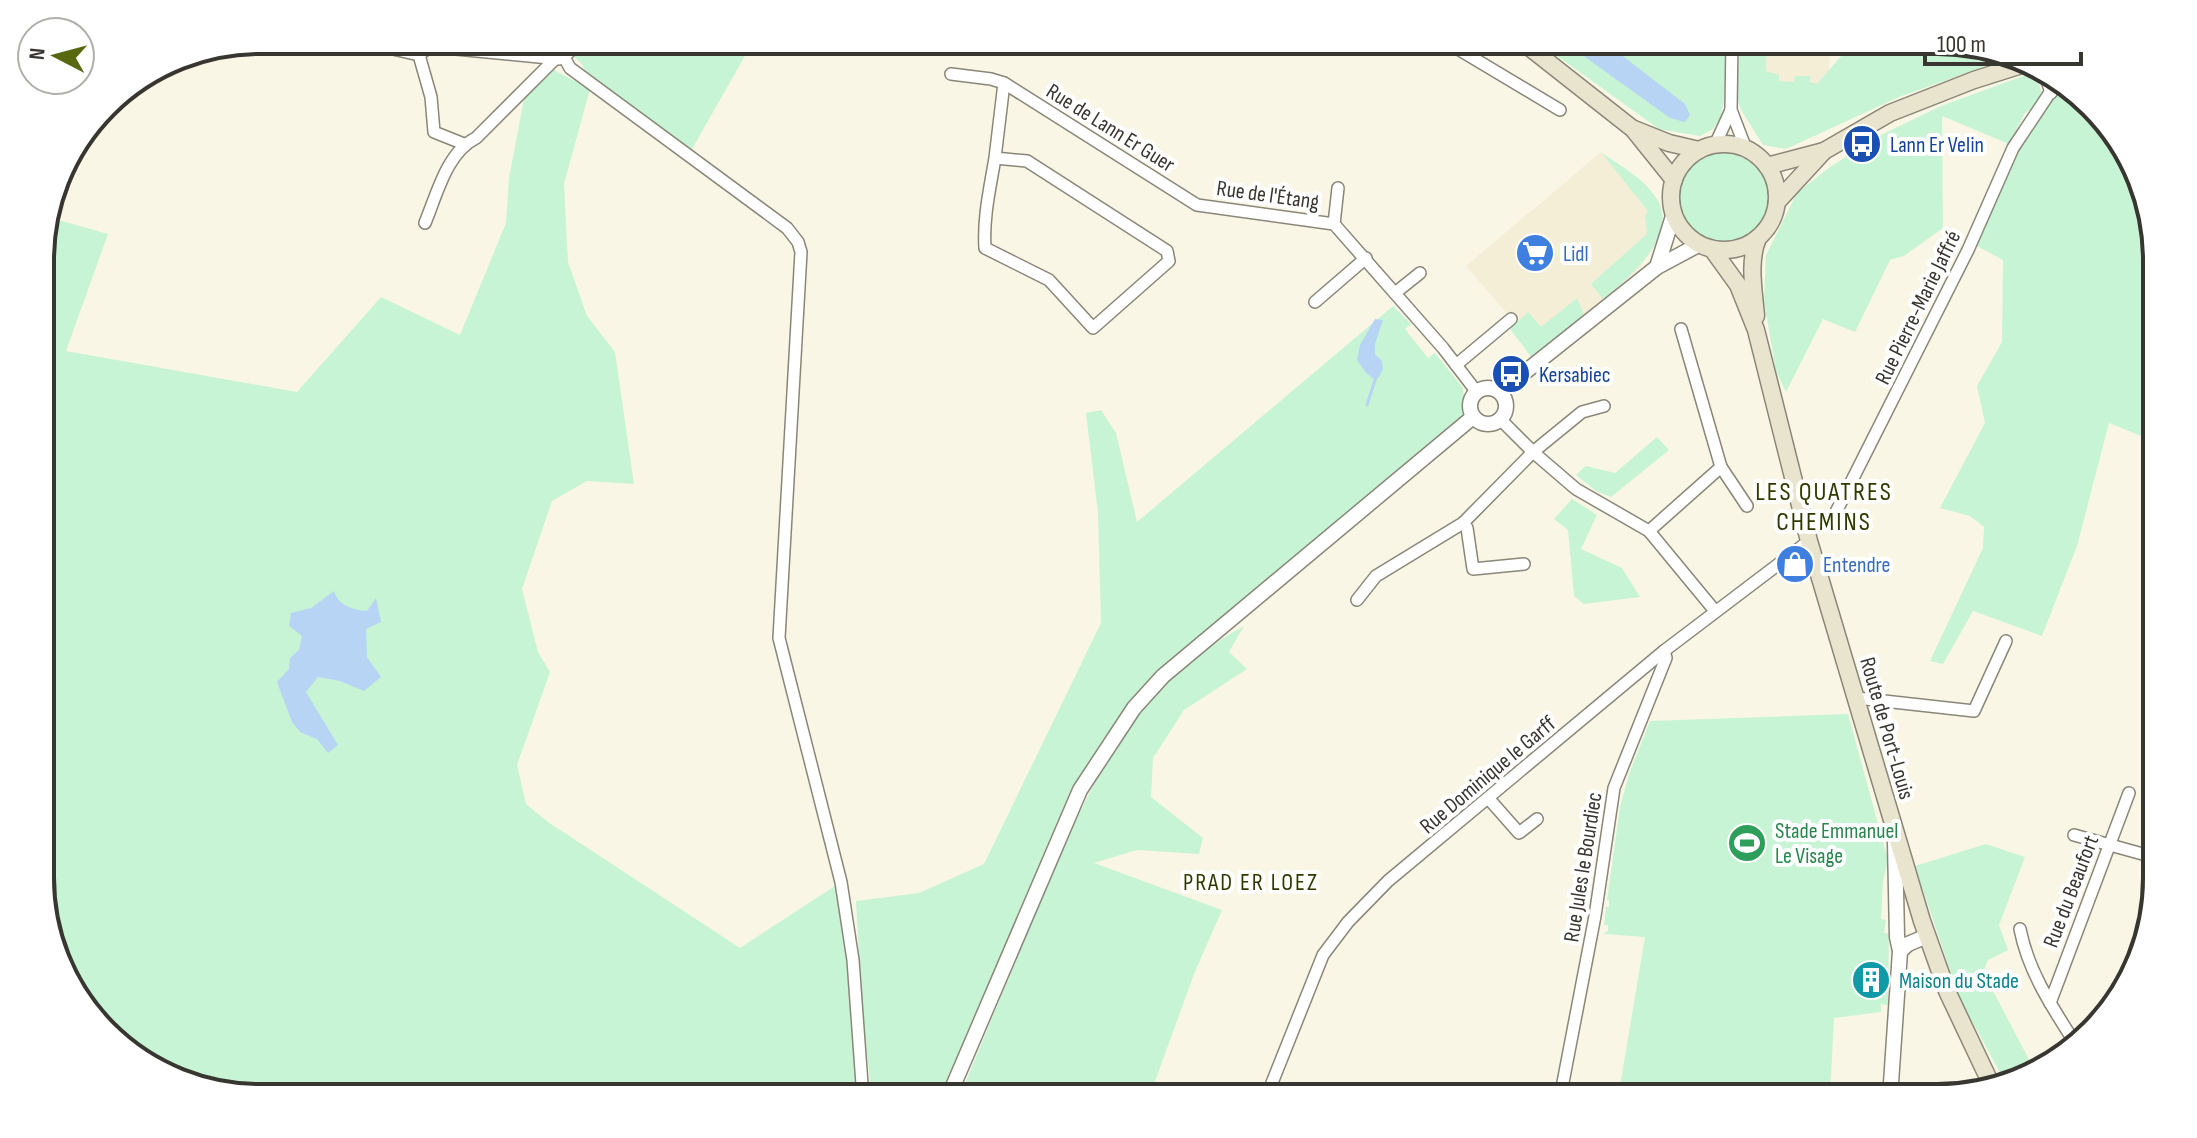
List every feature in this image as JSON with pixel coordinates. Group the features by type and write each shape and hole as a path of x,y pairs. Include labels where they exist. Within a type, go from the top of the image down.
{"main road":[{"path":"1538,54 1633,129 1674,180"},
{"path":"1767,166 1824,151 1890,113 2011,68"},
{"path":"1633,129 1669,143 1707,147 1731,144 1746,149 1767,166 1776,185 1777,202"},
{"path":"1707,147 1684,163 1674,180 1671,197 1674,213 1684,231 1706,246 1736,249 1758,238 1767,229 1777,202 1824,151"},
{"name":"Route de Port-Louis","path":"1756,330 1753,271 1754,247 1758,238"},
{"name":"Route de Port-Louis","path":"1706,246 1738,285 1756,330 1817,560 1924,929 1947,991 1988,1077"}],"street":[{"path":"415,54 419,55 431,97 434,132 464,144"},
{"path":"522,54 559,59 787,228 798,242 801,252 779,638 841,882 853,960 862,1084"},
{"path":"425,223 452,160 464,144 476,138 565,54"},
{"path":"1466,54 1560,110"},
{"path":"1732,54 1731,110 1746,149"},
{"name":"Rue de Lann Er Guer","path":"951,74 1004,83 1197,205"},
{"path":"995,158 1027,161 1167,251 1169,261 1093,328 1049,280 985,248 989,179 995,158 1004,83"},
{"name":"Rue Pierre-Marie Jaffré","path":"1810,534 1833,518 1968,250 2013,148 2052,90"},
{"path":"1707,147 1731,110"},
{"path":"1334,224 1338,188"},
{"name":"Rue de l'Étang","path":"1197,205 1334,224 1476,391"},
{"path":"1657,267 1674,213"},
{"path":"1500,392 1657,267 1706,246"},
{"path":"1315,302 1366,258"},
{"path":"1395,293 1420,273"},
{"path":"1456,365 1511,319"},
{"path":"1681,329 1721,467 1747,506"},
{"path":"1491,387 1500,392 1507,406 1500,419 1489,424 1473,417 1470,405 1476,391 1491,387"},
{"path":"1357,600 1376,576 1463,523 1533,452 1582,412 1604,406"},
{"path":"954,1084 1080,790 1134,708 1163,676 1473,417"},
{"path":"1500,419 1576,489 1649,531 1715,611"},
{"path":"1649,531 1721,467"},
{"path":"1463,523 1467,528 1473,569 1524,564"},
{"name":"Rue Dominique le Garff","path":"1272,1084 1323,955 1348,922 1388,881 1810,534"},
{"path":"1857,698 1974,711 2006,641"},
{"name":"Rue Jules le Bourdiec","path":"1563,1084 1595,916 1614,788 1666,658 1664,651"},
{"name":"Rue du Beaufort","path":"2050,1003 2129,793"},
{"path":"1489,799 1519,833 1537,819"},
{"path":"1891,1084 1900,951 1895,833"},
{"path":"2074,835 2143,854"},
{"path":"1897,927 1904,923 1924,929"},
{"path":"1900,951 1924,929"},
{"path":"2020,929 2025,953 2070,1035"}],"shaded area":[{"path":"1772,54 1830,54 1829,72 1784,120 1748,67"},
{"path":"1601,152 1645,184 1660,204 1661,226 1655,245 1640,267 1539,351 1466,266"}],"green space":[{"path":"746,54 692,149 587,74 573,56"},
{"path":"1555,54 1726,54 1724,101 1720,119 1713,129 1700,136 1659,129"},
{"path":"1739,54 1775,54 1766,57 1766,71 1779,75 1779,81 1794,82 1795,76 1810,76 1810,82 1817,84 1843,54 1950,54 1995,63 1899,97 1786,149 1763,145 1741,110 1737,98"},
{"path":"554,70 590,89 564,184 568,262 587,316 615,352 634,484 587,481 552,501 522,589 538,652 550,672 517,765 526,804 548,822 740,948 841,882 862,1084 260,1084 220,1080 169,1063 114,1024 82,981 61,931 54,878 54,247 58,220 108,234 66,351 297,392 381,297 460,335 506,223 509,178 524,99"},
{"path":"2026,75 2038,81 2042,94 2039,104 2025,113 2009,144 1942,116 1943,228 1904,256 1890,260 1855,332 1823,319 1786,392 1776,371 1764,301 1766,255 1797,193 1830,167 1883,134 1941,106"},
{"path":"2053,90 2083,114 2115,157 2127,181 2136,207 2143,260 2143,437 2109,423 2077,546 2042,636 1973,611 1943,664 1930,661 1983,548 1984,527 1970,516 1940,508 1985,423 1977,386 2002,342 2003,260 1977,246 1991,200 2009,160"},
{"path":"1601,152 1647,186 1658,201 1662,215 1656,243 1647,256 1625,281 1603,299 1591,284 1647,234 1645,216 1648,211"},
{"path":"1723,153 1740,156 1755,166 1765,181 1768,198 1765,215 1755,230 1740,240 1723,243 1706,240 1691,230 1681,215 1678,198 1681,181 1691,166 1706,156"},
{"path":"1577,298 1584,315 1532,358 1510,329 1528,312 1541,327"},
{"path":"1393,306 1411,324 1405,329 1428,358 1435,353 1463,388 1465,414 1126,708 1074,785 949,1084 870,1084 862,1009 856,901 919,893 984,864 1101,623 1098,513 1086,413 1101,410 1116,433 1137,522"},
{"path":"1657,437 1669,450 1611,497 1596,491 1576,475 1586,466 1615,473"},
{"path":"1572,499 1597,515 1581,549 1622,568 1640,597 1584,604 1574,596 1568,530 1554,519"},
{"path":"1244,626 1229,652 1247,669 1184,710 1153,758 1151,797 1203,838 1199,854 1137,850 1094,863 1222,910 1194,974 1154,1084 965,1084 1052,874 1091,791 1139,715 1169,682 1203,652"},
{"path":"1848,714 1888,860 1883,881 1881,919 1886,920 1884,933 1889,934 1888,1005 1881,1004 1881,1012 1834,1018 1831,1084 1620,1084 1645,937 1603,934 1608,931 1608,925 1604,925 1606,907 1609,907 1607,900 1620,807 1650,721"},
{"path":"1986,844 2025,857 1999,925 2008,950 1988,960 1983,972 2030,1062 2028,1063 2001,1074 1959,997 1915,866"}],"water":[{"path":"1581,54 1620,54 1685,104 1690,115 1685,122 1670,118"},
{"path":"1375,319 1383,320 1375,354 1382,361 1383,369 1374,379 1357,360 1360,345"},
{"path":"334,591 351,608 367,611 376,598 381,622 366,629 367,657 381,677 364,691 340,681 318,677 306,692 338,745 328,753 317,739 300,732 292,722 277,682 289,669 290,658 299,650 302,636 289,626 291,613 311,608"}],"waterway":[{"path":"1367,405 1376,377"}],"place":[{"name":"Lann Er Velin","path":"1862,144"},
{"name":"Lidl","path":"1535,253"},
{"name":"Kersabiec","path":"1511,374"},
{"name":"Entendre","path":"1795,564"},
{"name":"Stade Emmanuel Le Visage","path":"1747,843"},
{"name":"Maison du Stade","path":"1871,980"}],"district":[{"name":"LES QUATRES CHEMINS","path":"1824,506"},
{"name":"PRAD ER LOEZ","path":"1251,882"}]}
